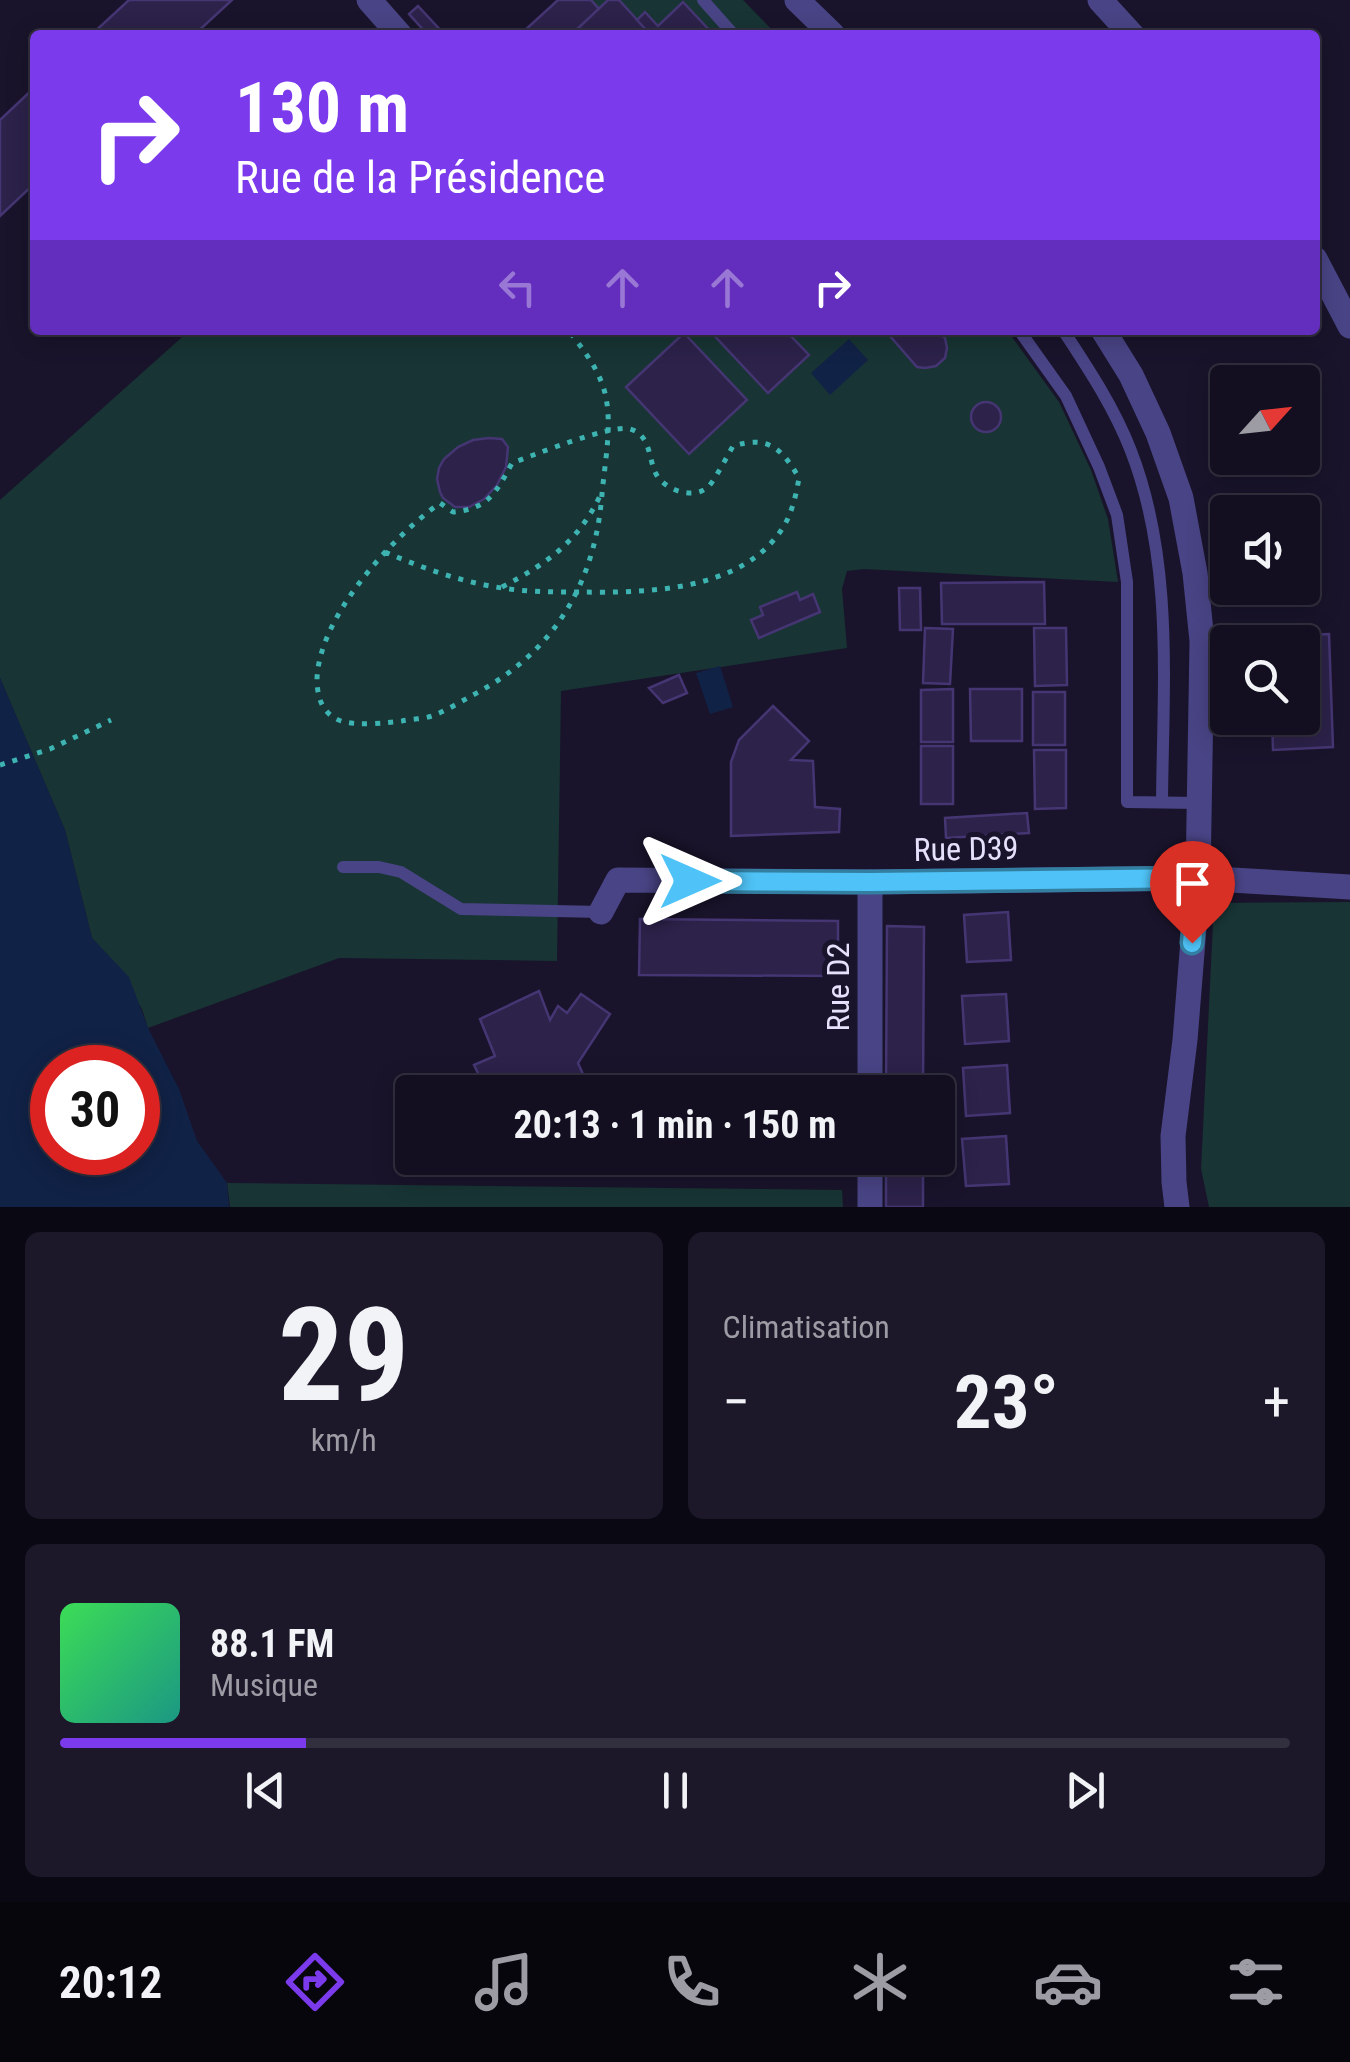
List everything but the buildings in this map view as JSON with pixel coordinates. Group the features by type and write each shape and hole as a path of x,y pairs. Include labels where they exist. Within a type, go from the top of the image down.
{"street":[{"path":"370,0 396,30"},
{"path":"797,0 828,30"},
{"path":"1100,0 1127,30"},
{"path":"1320,269 1350,326"},
{"path":"1107,335 1158,433 1181,498 1202,641 1198,878 1173,1136 1177,1207"},
{"name":"Rue D39","path":"602,912 618,880 1198,878 1350,888"},
{"name":"Rue D2","path":"870,882 870,1075"},
{"path":"870,1175 870,1207"}],"lane":[{"path":"703,0 730,30"},
{"path":"1023,335 1066,396 1117,516 1126,582 1127,802 1199,803"},
{"path":"1065,335 1096,380 1131,450 1148,507 1160,578 1163,638 1162,802"},
{"path":"343,867 379,867 401,872 461,909 602,912"}],"path":[{"path":"385,552 419,566 500,588 544,593 578,592 618,593 668,590 720,576 760,554 782,529 800,478 787,458 769,444 749,441 733,446 709,487 692,494 676,491 658,477 647,443 639,433 626,428 608,432 512,463 483,505 452,512 440,503 385,552 335,616 318,662 317,690 323,709 342,722 387,723 432,716 503,679 542,646 578,592 597,534 608,432 608,413 602,383 572,335"},
{"path":"500,588 556,556 593,511 602,490"},
{"path":"0,765 50,749 112,720"}],"green space":[{"path":"558,0 743,0 772,30 525,30"},
{"path":"184,335 1011,335 1059,402 1091,470 1108,519 1118,582 847,571 842,589 847,648 561,691 557,961 339,958 148,1028 142,1009 110,958 92,938 65,830 0,678 0,500"},
{"path":"1350,902 1350,1207 1209,1207 1201,1169 1214,903"},
{"path":"227,1183 842,1190 843,1207 230,1207"}],"water":[{"path":"849,339 868,360 830,395 811,373"},
{"path":"720,666 733,707 710,714 696,673"},
{"path":"0,678 65,830 92,938 129,977 157,1045 30,1045 30,1175 160,1175 160,1052 179,1089 197,1141 227,1183 229,1207 0,1207"}],"route":[{"path":"690,881 1198,878 1192,943"}]}
